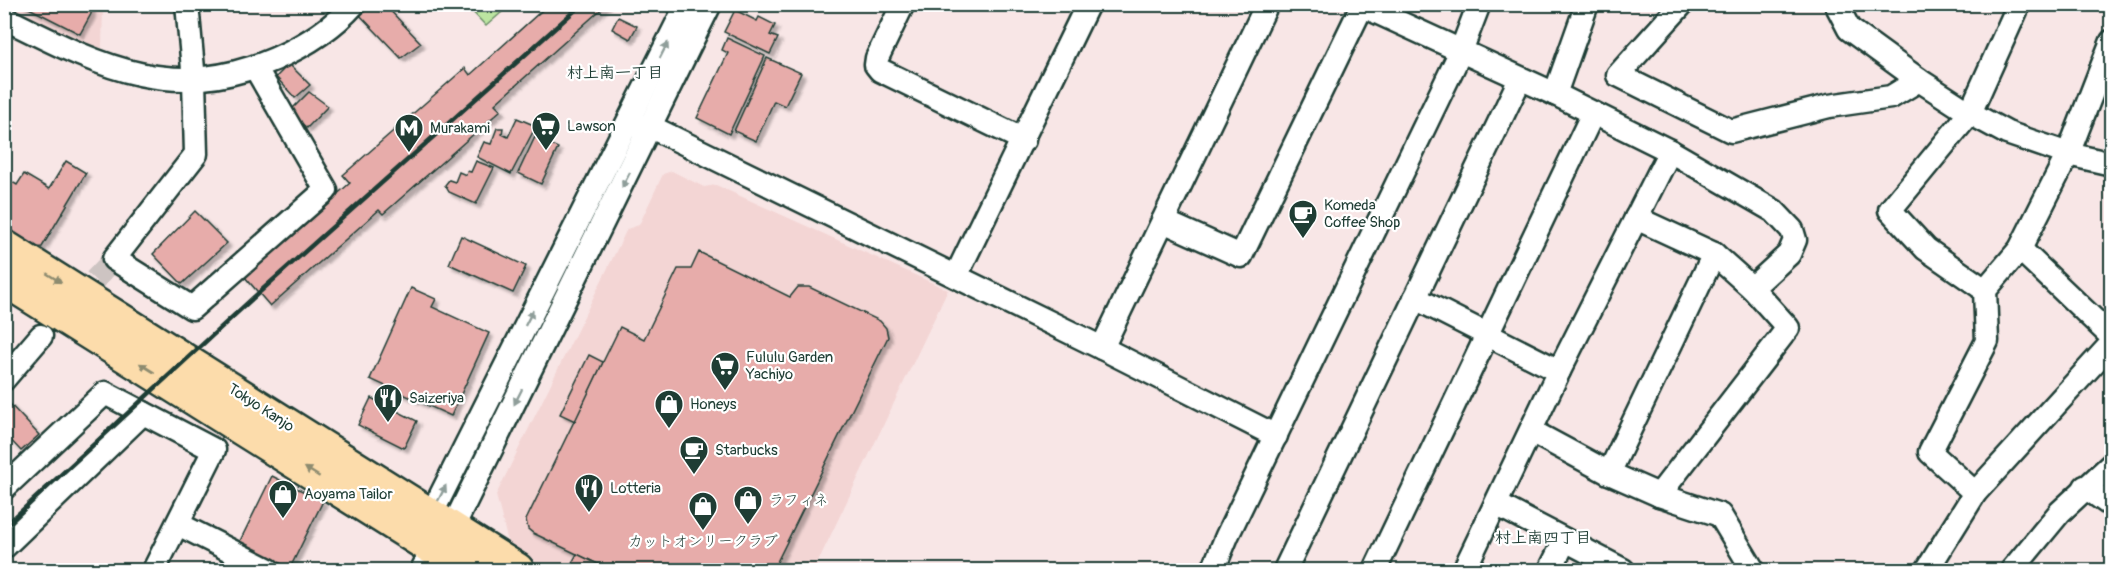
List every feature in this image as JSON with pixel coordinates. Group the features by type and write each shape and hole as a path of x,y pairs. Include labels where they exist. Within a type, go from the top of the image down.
{"highway":[{"name":"Tokyo Kanjo","path":"4,247 434,541 468,570"},
{"name":"Tokyo Kanjo","path":"4,279 434,541 517,570"}],"street":[{"path":"187,4 194,80 196,154 114,259 192,308 326,190 255,67"},
{"path":"4,18 80,55 117,69 167,79 194,80 255,67 314,39 354,4"},
{"path":"434,541 630,118 687,4"},
{"path":"434,541 651,127 710,4"},
{"path":"903,4 877,58 876,65 1024,140"},
{"path":"956,276 1088,4"},
{"path":"1102,348 1267,4"},
{"path":"1213,570 1227,536 1461,51 1479,4"},
{"path":"1555,94 1587,4"},
{"path":"1682,4 1618,75 1731,131 1829,106 1891,97 1919,80"},
{"path":"1836,4 1849,29 1919,80 1970,113 2007,133 2068,154 2112,164"},
{"path":"1985,290 1926,249 1890,210 1970,113 2019,4"},
{"path":"1163,221 1241,256 1361,5 1555,94 1670,152 1774,211 1792,230 1795,240 1790,254 1752,288"},
{"path":"1975,493 1930,452 1987,341 1985,290 2020,249 2068,154 2112,41"},
{"path":"1285,570 1520,79"},
{"path":"1375,570 1593,114"},
{"path":"630,118 956,276 1276,436"},
{"path":"1464,570 1559,371 1670,152"},
{"path":"1636,218 1714,254 1752,288 1788,328 1659,495"},
{"path":"2020,249 2112,337"},
{"path":"1609,473 1714,254"},
{"path":"1415,298 1559,371"},
{"path":"4,379 41,336"},
{"path":"1927,570 1975,493 2112,343"},
{"path":"4,488 105,393 214,450 154,570"},
{"path":"4,547 143,413"},
{"path":"1531,431 1609,473 1659,495 1720,515 1754,570"},
{"path":"2012,570 2060,512 2112,464"},
{"path":"2085,487 2112,506"},
{"path":"1496,504 1623,570"},
{"path":"178,524 269,570"},
{"path":"1550,570 1564,540"}],"shaded area":[{"path":"4,5 103,5 102,48 81,44"},
{"name":"Fululu Garden Yachiyo","path":"672,171 704,187 716,185 948,290 814,570 545,570 510,550 496,495 627,229 639,225 663,174"}],"green space":[{"path":"466,5 510,5 486,26"}],"building":[{"path":"21,4 91,4 91,14 80,34"},
{"path":"364,4 384,4 421,43 401,58 357,12"},
{"path":"549,4 607,4 495,104 501,110 383,214 379,210 270,306 244,276 350,183 343,175 465,68 470,75"},
{"path":"735,10 757,21 759,17 775,25 770,35 778,38 770,54 724,32"},
{"path":"618,17 637,26 630,39 612,29"},
{"path":"727,38 765,56 729,134 697,118 728,53 722,50"},
{"path":"767,58 801,73 785,106 774,101 756,141 734,131"},
{"path":"289,64 310,85 295,98 276,77"},
{"path":"309,92 328,106 307,128 289,112"},
{"path":"517,118 536,126 511,174 477,157 484,142 491,144 497,128 503,128 502,134 508,137"},
{"path":"535,137 558,148 541,184 518,173"},
{"path":"66,161 86,173 42,247 24,249 4,236 4,177 17,185 24,174 49,189"},
{"path":"476,161 494,168 476,204 449,192 445,185 449,180 455,182 459,172 466,175 467,171 471,172"},
{"path":"195,211 227,243 182,284 153,254"},
{"path":"461,236 526,266 513,293 449,264"},
{"name":"Fululu Garden Yachiyo","path":"699,252 790,297 798,287 809,287 880,321 886,328 888,337 773,570 610,570 533,533 528,529 526,520 620,327 644,339 678,269 691,269"},
{"path":"411,288 436,299 432,307 489,333 451,416 370,379"},
{"path":"589,355 603,362 575,421 560,414"},
{"path":"371,398 417,421 404,448 358,425"},
{"path":"8,402 39,435 21,451 4,433 4,405"},
{"path":"272,476 323,501 290,568 239,543"},
{"path":"577,554 610,570 568,570"}],"tunnel":[{"path":"72,304 114,259"}],"railway":[{"path":"4,527 253,298 582,4"}],"place":[{"name":"Lawson","path":"546,152"},
{"name":"Murakami","path":"409,154"},
{"name":"Komeda Coffee Shop","path":"1303,240"},
{"name":"Fululu Garden Yachiyo","path":"725,392"},
{"name":"Saizeriya","path":"388,424"},
{"name":"Honeys","path":"669,430"},
{"name":"Starbucks","path":"694,476"},
{"name":"Lotteria","path":"589,514"},
{"name":"Aoyama Tailor","path":"283,520"},
{"name":"ラフィネ","path":"748,526"},
{"name":"カットオンリークラブ","path":"703,532"}],"district":[{"name":"村上南一丁目","path":"615,73"},
{"name":"村上南四丁目","path":"1543,538"}]}
